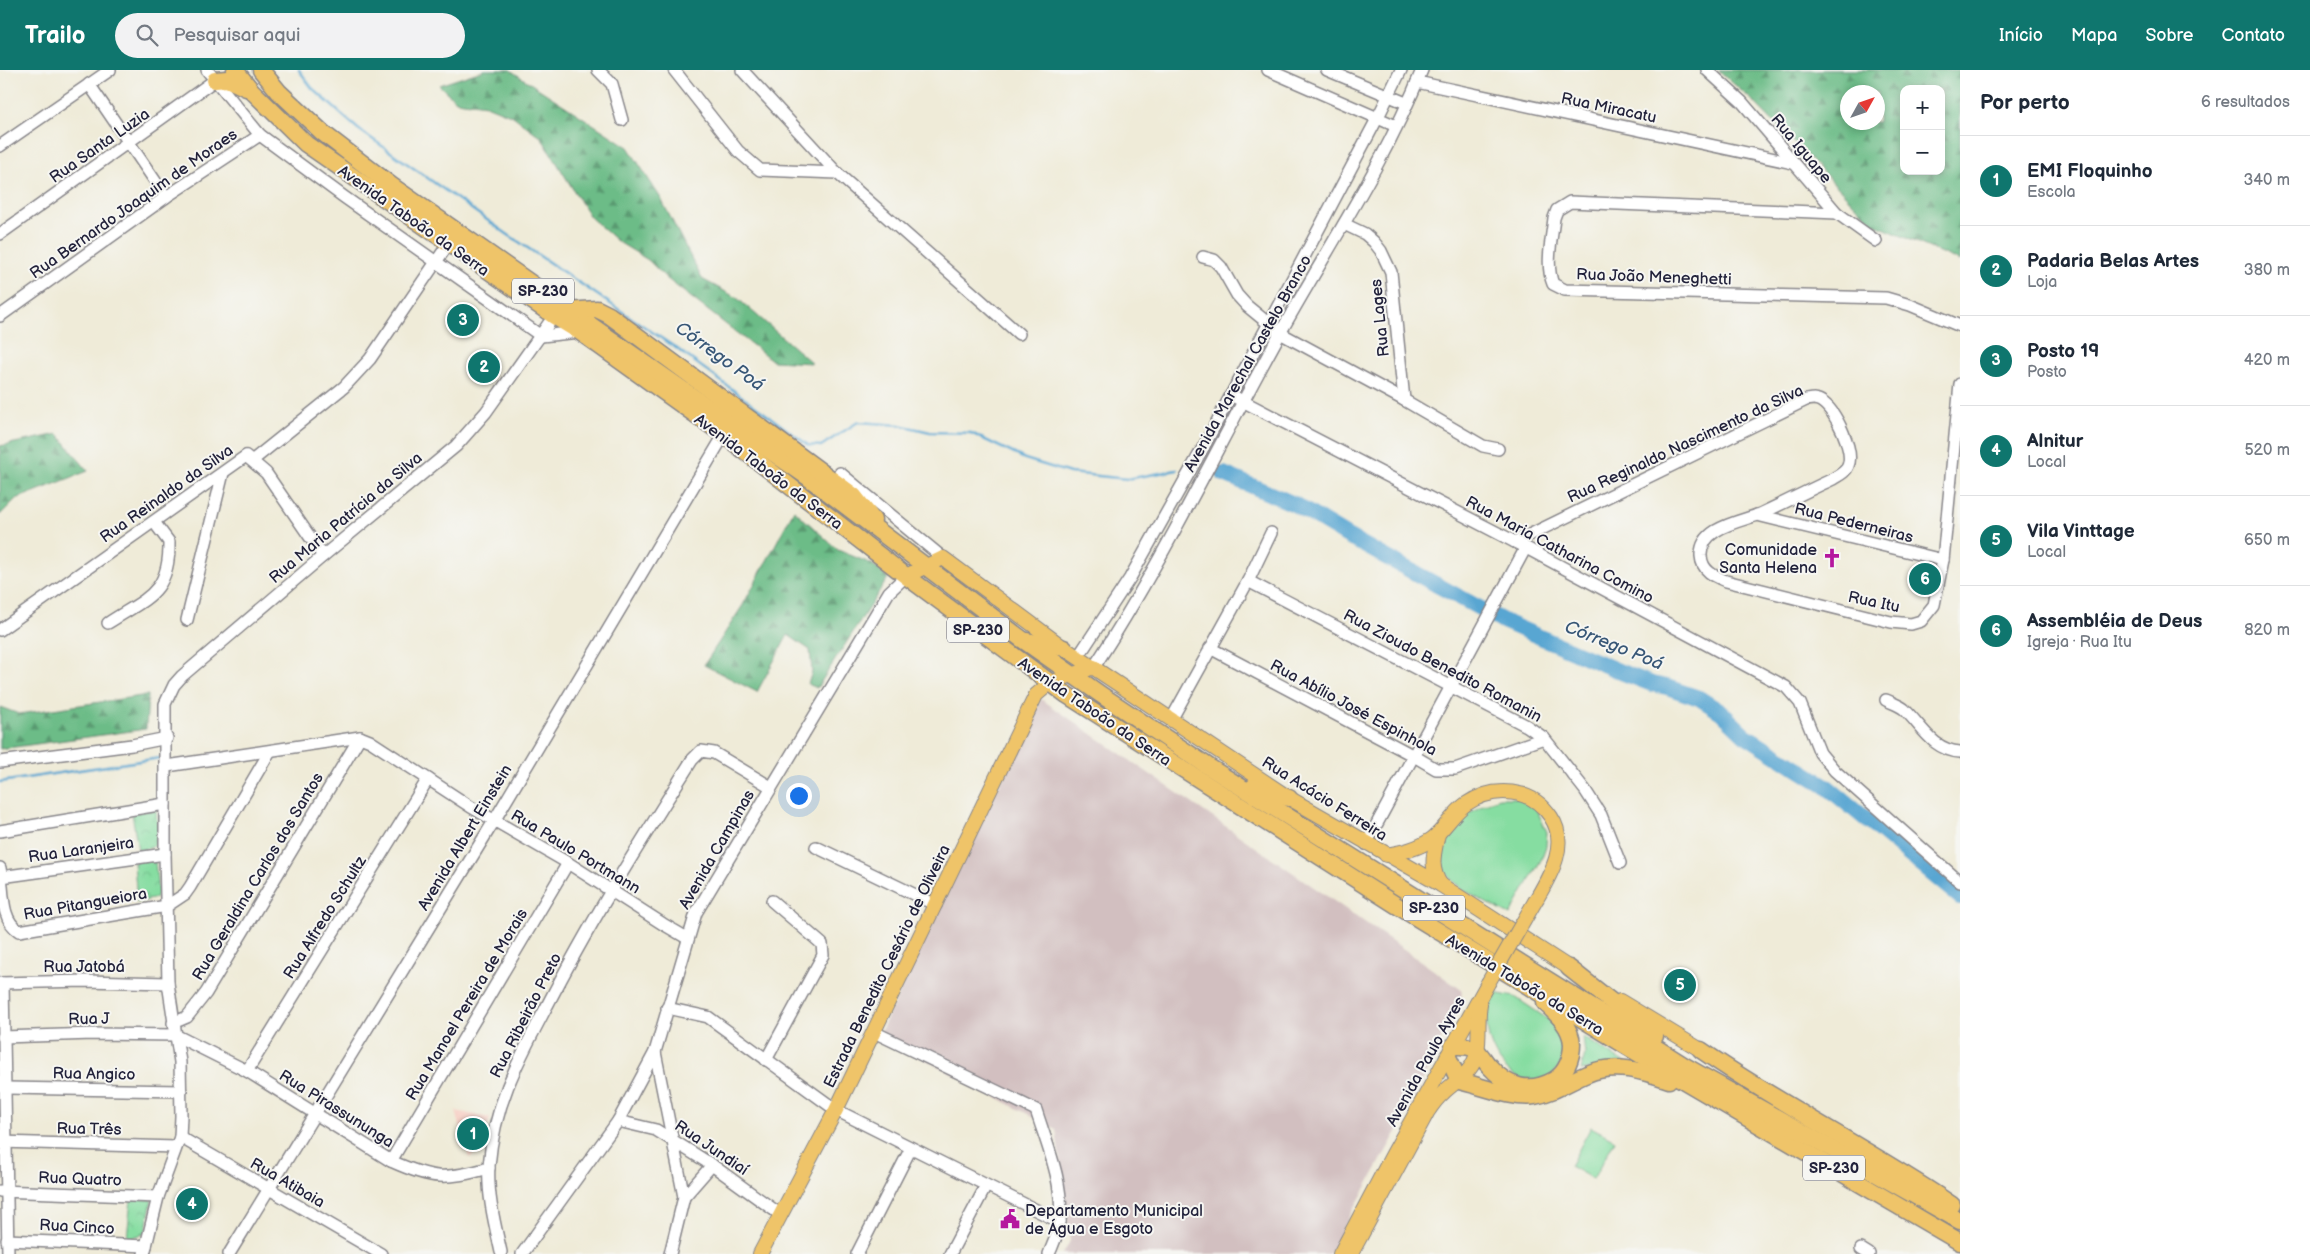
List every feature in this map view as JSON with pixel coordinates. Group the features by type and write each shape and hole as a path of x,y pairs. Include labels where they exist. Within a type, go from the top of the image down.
{"highway":[{"name":"Avenida Taboão da Serra","path":"235,70 252,91 306,144 570,310 809,478 1072,675 1209,766 1685,1066 1960,1221"},
{"name":"Avenida Taboão da Serra","path":"261,70 279,92 323,133 392,186 452,237 554,316 580,332 724,435 1035,673 1044,687 1192,776 1528,986 1960,1242"},
{"path":"211,75 227,79 252,91"},
{"path":"554,316 570,310"},
{"path":"1023,640 1064,648"},
{"path":"1209,766 1248,785 1289,798"},
{"path":"1569,968 1671,1049 1685,1066"},
{"path":"1528,986 1554,1012 1570,1033 1571,1053 1564,1070 1558,1077 1540,1086 1518,1087 1500,1078 1477,1051 1468,1046 1450,1051 1459,1081 1512,1095 1536,1096 1594,1072 1634,1069 1708,1094"},
{"path":"1701,1050 1789,1107 1926,1187 1960,1211"}],"main road":[{"path":"906,576 943,558"},
{"name":"Rua Acácio Ferreira","path":"943,558 1064,648 1289,798 1366,844 1441,885 1701,1050"},
{"path":"1044,687 1094,668"},
{"name":"Estrada Benedito Cesário de Oliveira","path":"760,1254 836,1110 936,905 1010,746 1044,687"},
{"path":"1386,855 1412,849 1438,834 1467,804 1482,796 1495,793 1511,792 1534,800 1551,817 1558,833 1554,866 1486,987"},
{"path":"1438,834 1432,866 1441,885"},
{"path":"1414,870 1433,856"},
{"name":"Avenida Paulo Ayres","path":"1351,1254 1428,1111 1444,1092 1459,1081 1470,1068 1477,1051 1477,1021 1486,987"},
{"name":"Avenida Paulo Ayres","path":"1340,1254 1392,1154 1486,987"}],"street":[{"path":"0,146 110,70"},
{"path":"598,70 612,84 622,120"},
{"path":"674,70 738,151 760,170 837,173"},
{"path":"742,70 837,173 1019,334"},
{"path":"1268,70 1396,126"},
{"path":"1327,70 1406,103"},
{"name":"Avenida Marechal Castelo Branco","path":"1078,657 1130,578 1204,446 1401,70"},
{"name":"Avenida Marechal Castelo Branco","path":"1094,668 1145,586 1280,333 1344,224 1396,126 1422,70"},
{"name":"Rua Iguape","path":"1707,70 1742,102 1838,213 1876,241"},
{"path":"211,75 260,135 436,263 541,336 580,332"},
{"name":"Rua Santa Luzia","path":"0,234 131,142 211,75"},
{"name":"Rua Miracatu","path":"1417,82 1793,163"},
{"path":"90,84 131,142 166,197"},
{"name":"Rua Bernardo Joaquim de Moraes","path":"0,316 166,197 260,135"},
{"name":"Rua João Meneghetti","path":"1838,213 1570,202 1557,210 1554,218 1549,265 1550,277 1553,284 1565,290 1886,298 1910,305 1960,326"},
{"name":"Rua Lages","path":"1344,224 1360,231 1374,242 1392,272 1404,400"},
{"path":"253,460 344,386 370,359 452,237"},
{"path":"1203,257 1210,257 1221,267 1238,295 1280,333 1404,400 1483,446 1498,449"},
{"name":"Rua Maria Patrícia da Silva","path":"145,1250 158,1197 178,1142 181,1091 168,983 165,854 166,704 174,685 323,556 456,446 482,419 554,316"},
{"name":"Rua Itu","path":"1706,539 1701,548 1704,568 1711,574 1726,581 1891,622 1911,624 1921,621 1934,605 1943,560 1960,384"},
{"name":"Rua Maria Catharina Comino","path":"1231,395 1514,542 1786,687 1800,704 1820,753 1835,771 1960,882"},
{"name":"Rua Reginaldo Nascimento da Silva","path":"1514,542 1806,400 1820,401 1827,406 1842,429 1850,456 1848,466 1843,472 1833,479 1757,515 1729,524 1706,539"},
{"name":"Avenida Albert Einstein","path":"229,1254 267,1189 494,821 724,435"},
{"path":"1204,446 1215,453"},
{"name":"Rua Reinaldo da Silva","path":"2,625 154,522 246,456 266,473 323,556"},
{"path":"187,620 223,473"},
{"name":"Rua Acácio Ferreira","path":"840,473 943,558"},
{"path":"1168,511 1180,518"},
{"name":"Rua Pederneiras","path":"1757,515 1943,560"},
{"path":"108,623 152,594 162,584 169,542 154,522"},
{"path":"1171,720 1248,581 1272,533"},
{"path":"1366,844 1526,549"},
{"name":"Avenida Campinas","path":"501,1253 509,1248 514,1249 520,1254 618,1121 656,1052 691,924 703,900 889,592 906,576"},
{"path":"1130,578 1145,586"},
{"name":"Rua Zioudo Benedito Romanin","path":"1248,581 1527,726 1544,738 1601,815 1620,863"},
{"name":"Rua Abílio José Espinhola","path":"1210,648 1436,769 1455,769 1544,738"},
{"path":"1886,700 1903,709 1932,740 1943,748 1960,752"},
{"path":"167,766 360,737"},
{"name":"Rua Paulo Portmann","path":"360,737 370,741 494,821 568,863 687,938"},
{"name":"Rua Geraldina Carlos dos Santos","path":"174,1029 187,1017 206,993 360,737"},
{"path":"0,762 132,745 167,738"},
{"path":"167,906 184,894 190,887 270,751"},
{"name":"Rua Ribeirão Preto","path":"501,1253 493,1212 489,1168 497,1116 512,1073 558,983 611,890 692,760 701,751 714,753 771,788"},
{"name":"Rua Alfredo Schultz","path":"247,1071 428,779"},
{"path":"0,831 165,804"},
{"path":"816,847 936,905"},
{"name":"Rua Laranjeira","path":"1,873 165,854"},
{"name":"Rua Manoel Pereira de Morais","path":"392,1161 568,863"},
{"name":"Rua Pitangueiora","path":"1,873 4,918 10,927 19,931 167,906"},
{"path":"766,1060 823,955 822,944 772,902"},
{"name":"Rua Jatobá","path":"1,983 85,981 168,983"},
{"path":"1,983 6,1088 2,1142 3,1191 8,1254"},
{"path":"667,1008 708,1017 836,1110 1060,1222"},
{"name":"Rua J","path":"3,1037 174,1029"},
{"name":"Rua Pirassununga","path":"174,1029 247,1071 392,1161 415,1172 436,1177 456,1177 489,1168"},
{"path":"874,1032 1036,1110 1057,1175 1060,1198 1060,1222 1049,1254"},
{"path":"656,1052 684,1197 670,1254"},
{"name":"Rua Angico","path":"6,1088 181,1091"},
{"name":"Rua Jundiaí","path":"618,1121 645,1126 673,1139 781,1215"},
{"name":"Rua Três","path":"2,1142 178,1142"},
{"name":"Rua Atibaia","path":"178,1142 267,1189 380,1254"},
{"path":"857,1254 911,1148"},
{"path":"684,1197 712,1165"},
{"path":"950,1254 986,1186"},
{"name":"Rua Quatro","path":"3,1191 158,1197"},
{"name":"Rua Cinco","path":"7,1240 145,1250"}],"shaded area":[{"path":"1041,699 1463,991 1410,1108 1329,1254 1063,1254 1070,1241 1056,1129 879,1035"},
{"path":"456,1111 490,1118 479,1150 469,1158"}],"green space":[{"path":"485,70 510,70 628,147 660,197 702,279 737,298 812,363 773,361 666,278 648,260 617,241 590,217 541,137 513,116 486,105 456,101 439,85"},
{"path":"1718,70 1960,70 1960,261 1874,224 1753,101"},
{"path":"58,434 88,471 16,499 0,515 0,446"},
{"path":"794,510 838,550 872,564 888,578 817,688 808,684 812,672 810,650 788,635 757,692 704,665 743,605"},
{"path":"148,695 146,729 0,749 0,707 19,714"},
{"path":"1499,798 1520,798 1535,806 1547,832 1546,846 1541,860 1510,915 1460,887 1446,874 1443,862 1445,843 1456,825 1471,812"},
{"path":"156,810 158,832 155,845 138,850 132,813"},
{"path":"155,859 158,893 155,898 137,903 134,862"},
{"path":"1494,993 1515,997 1555,1024 1562,1035 1564,1056 1558,1069 1544,1081 1527,1080 1517,1077 1500,1061 1494,1051 1489,1039 1487,1015 1489,1003"},
{"path":"1583,1037 1625,1063 1581,1071 1585,1054"},
{"path":"1591,1127 1615,1140 1593,1179 1570,1166"},
{"path":"131,1199 152,1200 145,1234 127,1238"}],"waterway":[{"name":"Córrego Poá","path":"299,70 312,88 358,129 507,234 676,348 808,445 821,446 858,422 900,425 930,432 971,433 1025,459 1070,473 1127,479 1177,470"},
{"name":"Córrego Poá","path":"1224,474 1294,504 1349,537 1505,622 1621,672 1652,684 1699,698 1721,712 1745,735 1826,786 1960,897"},
{"path":"0,782 160,758"}],"place":[{"name":"Posto 19","path":"463,320"},
{"name":"Padaria Belas Artes","path":"484,367"},
{"name":"Comunidade Santa Helena","path":"1832,558"},
{"name":"Assembléia de Deus","path":"1925,579"},
{"name":"Vila Vinttage","path":"1680,985"},
{"name":"EMI Floquinho","path":"473,1134"},
{"name":"Alnitur","path":"192,1204"},
{"name":"Departamento Municipal de Água e Esgoto","path":"1010,1219"}]}
